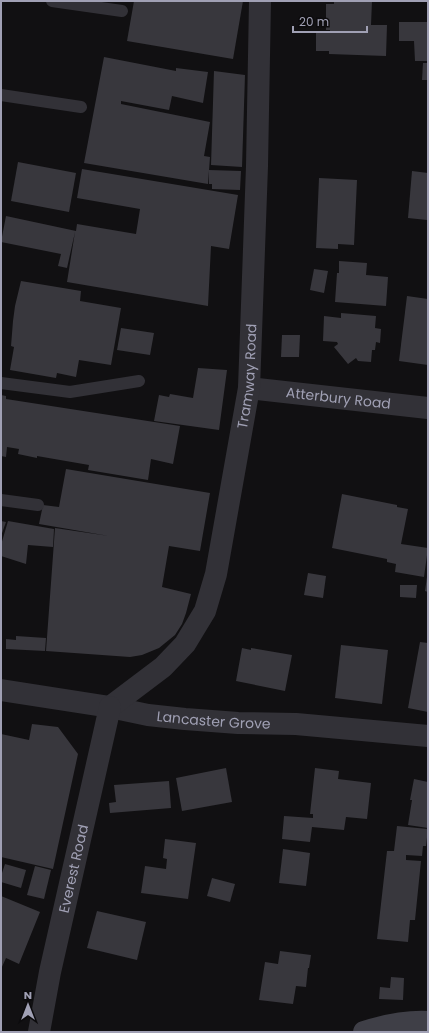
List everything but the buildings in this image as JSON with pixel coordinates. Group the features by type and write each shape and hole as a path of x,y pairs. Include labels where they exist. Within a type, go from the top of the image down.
{"street":[{"name":"Tramway Road","path":"110,707 163,667 185,644 205,610 216,574 249,388 257,166 260,1"},
{"name":"Atterbury Road","path":"249,388 428,408"},
{"name":"Lancaster Grove","path":"1,690 110,707 148,715 185,719 238,723 296,724 428,736"},
{"name":"Everest Road","path":"39,1032 50,972 110,707"},
{"path":"364,1032 379,1027 428,1022"}],"lane":[{"path":"52,1 122,11"},
{"path":"1,94 81,107"},
{"path":"1,383 70,392 139,381"},
{"path":"1,500 38,505"}]}
